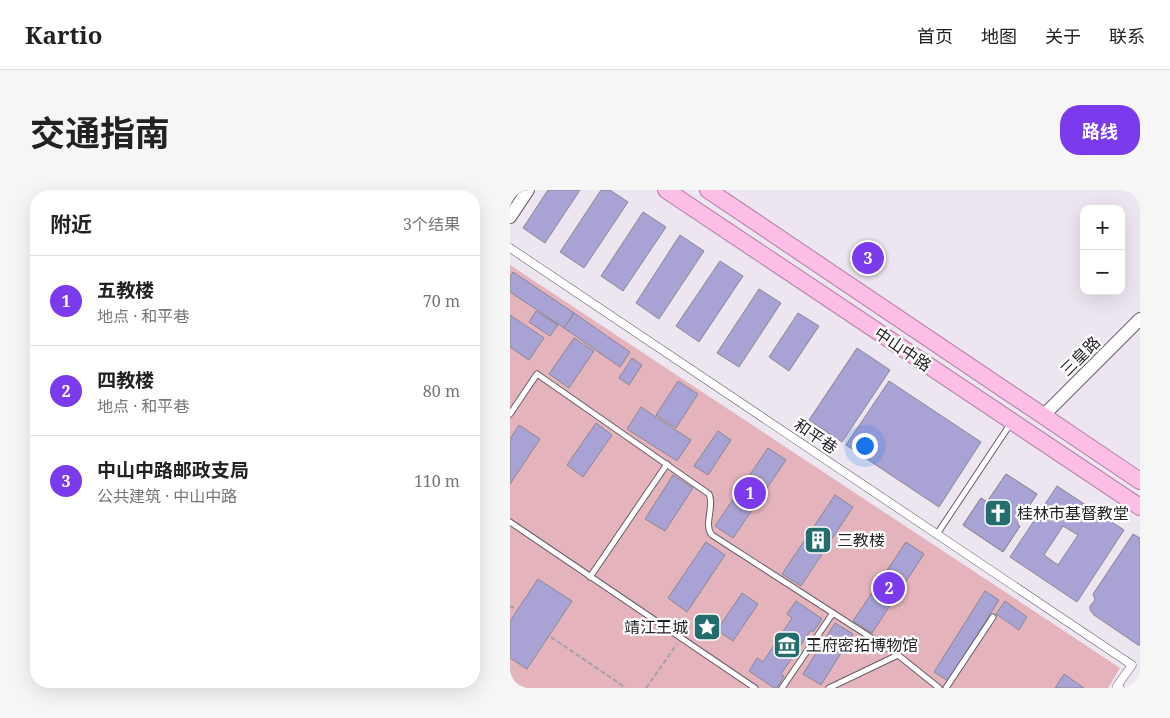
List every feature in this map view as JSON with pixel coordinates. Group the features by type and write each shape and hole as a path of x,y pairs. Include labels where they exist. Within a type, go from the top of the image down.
{"highway":[{"name":"中山中路","path":"666,190 1140,507"},
{"name":"中山中路","path":"708,190 1140,480"}],"street":[{"path":"510,217 528,190"},
{"name":"和平巷","path":"510,248 1132,665 1118,687"},
{"name":"三皇路","path":"1044,415 1140,319"}],"lane":[{"path":"510,414 537,374 710,495 709,530 712,535 898,655 939,688"},
{"path":"937,534 1012,422"},
{"path":"590,576 667,464"},
{"path":"510,522 755,688"},
{"path":"782,688 833,613"},
{"path":"946,688 993,617"},
{"path":"829,688 898,655"}],"path":[{"path":"510,606 514,608"},
{"path":"551,637 626,688"},
{"path":"646,688 681,638"}],"shaded area":[{"path":"510,265 1120,668 1108,688 510,688"}],"building":[{"path":"548,190 580,190 545,243 523,228"},
{"path":"601,190 610,190 628,202 584,268 560,252"},
{"path":"643,212 666,227 623,291 601,276"},
{"path":"680,235 704,251 659,319 636,303"},
{"path":"720,261 743,276 699,342 676,326"},
{"path":"513,272 574,313 564,328 510,292 510,277"},
{"path":"759,289 781,303 739,367 717,353"},
{"path":"536,311 558,325 550,336 529,322"},
{"path":"574,313 630,352 620,367 564,328"},
{"path":"798,313 819,326 789,371 769,357"},
{"path":"510,315 544,338 529,360 510,347"},
{"path":"574,338 594,351 569,388 549,374"},
{"path":"857,348 890,370 842,442 809,420"},
{"path":"632,358 642,365 629,385 619,378"},
{"path":"678,381 698,394 676,428 656,415"},
{"path":"889,381 981,442 939,507 846,445"},
{"path":"641,407 691,440 677,461 627,429"},
{"path":"596,423 612,435 583,477 567,465"},
{"path":"519,425 540,439 510,484 510,439"},
{"path":"718,431 731,440 708,475 694,466"},
{"path":"768,448 786,460 733,538 715,526"},
{"name":"桂林市基督教堂","path":"1006,474 1037,494 1017,524 1020,526 1003,552 963,525 981,498 987,502"},
{"name":"桂林市基督教堂","path":"1006,474 1037,494 1017,524 1020,526 1003,552 963,525 981,498 987,502"},
{"path":"673,475 693,488 665,531 645,519"},
{"path":"1057,486 1124,530 1077,602 1010,557","holes":["1063,526 1078,535 1058,565 1044,555"]},
{"name":"三教楼","path":"835,495 853,507 801,586 782,574"},
{"path":"1133,534 1140,538 1140,645 1094,615 1090,610 1090,606 1095,600 1093,594"},
{"path":"706,542 725,555 687,612 668,598"},
{"path":"906,542 924,554 872,633 853,621"},
{"path":"538,579 572,601 527,669 510,658 510,621"},
{"path":"985,591 999,600 948,681 934,672"},
{"path":"742,593 758,604 733,641 717,630"},
{"name":"王府密拓博物馆","path":"796,601 822,619 813,632 811,630 781,674 784,676 777,688 774,688 749,671 757,658 763,662 792,618 787,614"},
{"path":"1005,601 1027,617 1019,630 996,614"},
{"path":"835,623 853,634 821,685 803,674"},
{"path":"1064,674 1084,688 1055,688"}],"place":[{"name":"中山中路邮政支局","path":"868,258"},
{"name":"五教楼","path":"750,493"},
{"name":"桂林市基督教堂","path":"998,513"},
{"name":"三教楼","path":"818,540"},
{"name":"四教楼","path":"889,588"},
{"name":"靖江王城","path":"707,627"},
{"name":"王府密拓博物馆","path":"787,645"}]}
